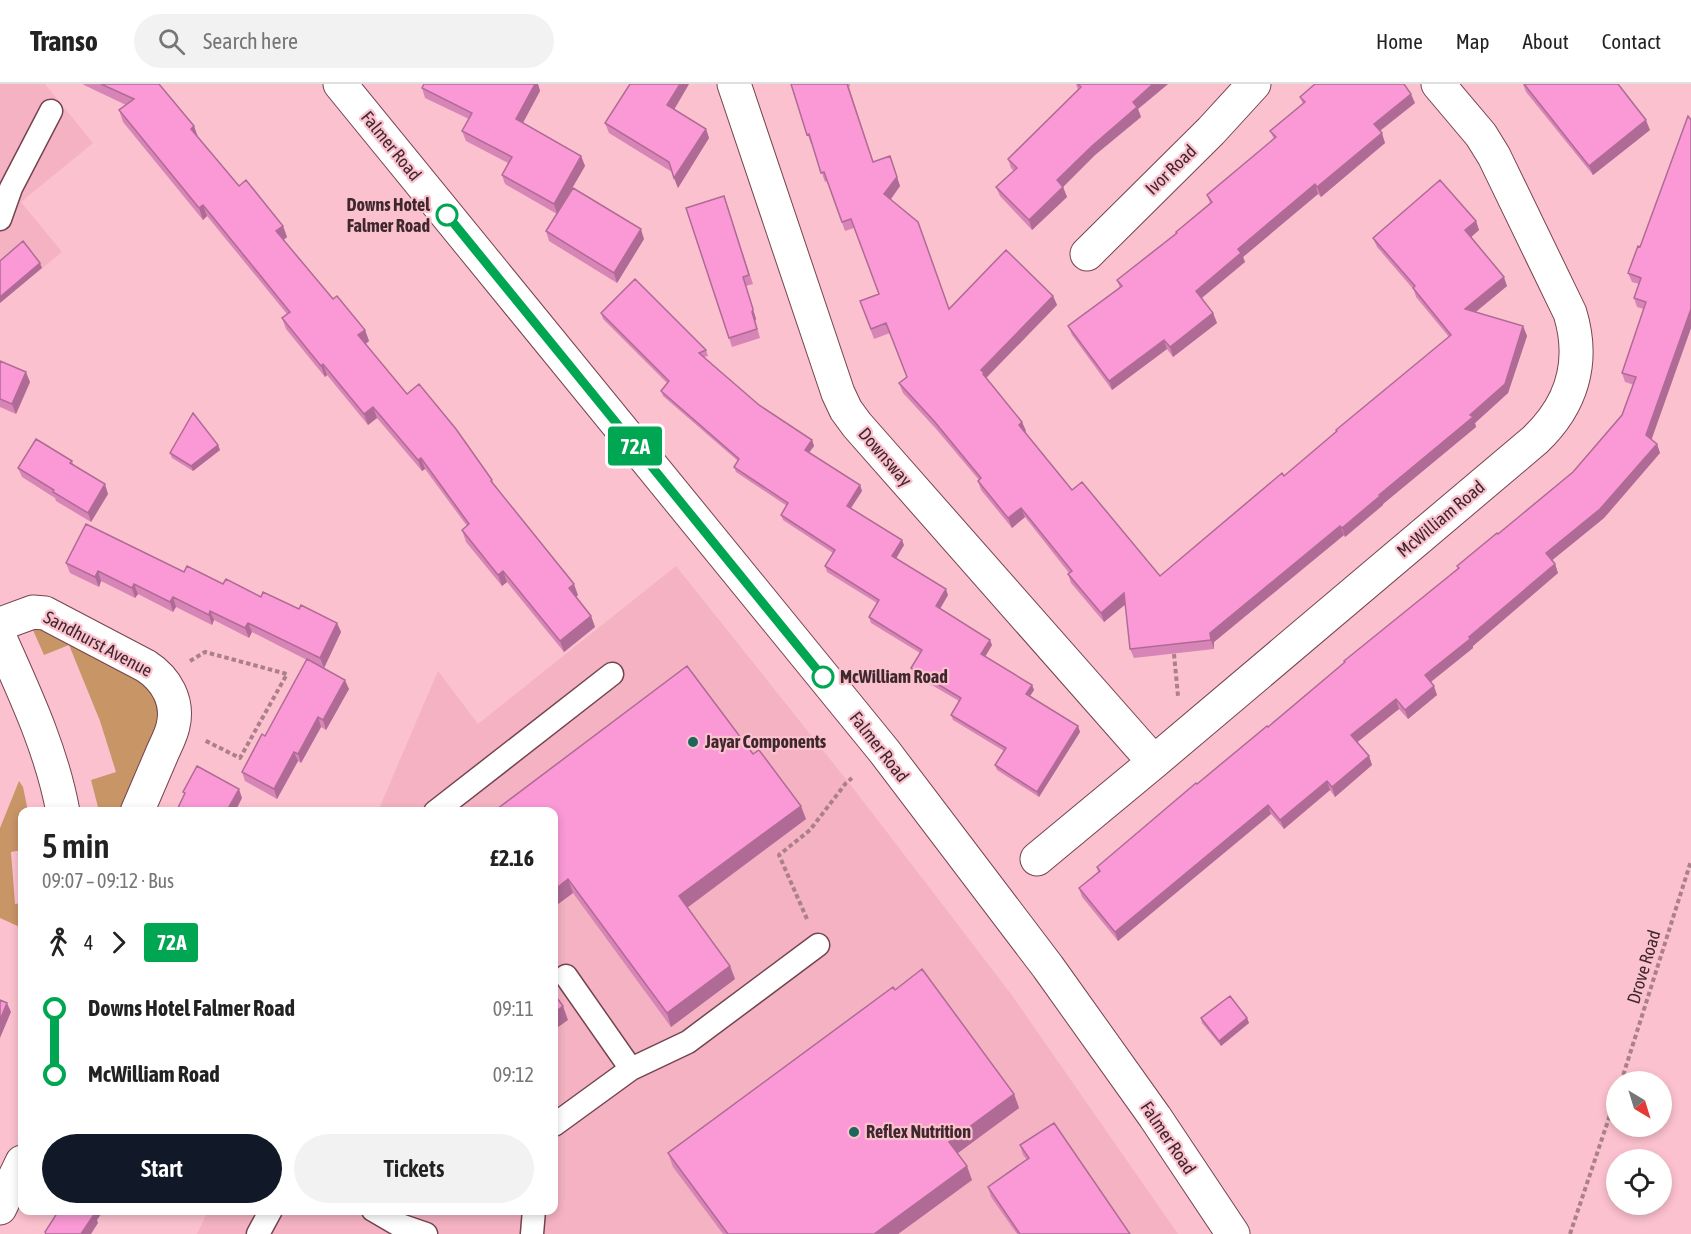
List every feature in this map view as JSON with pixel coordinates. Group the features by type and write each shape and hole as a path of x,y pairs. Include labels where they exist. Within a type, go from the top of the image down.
{"street":[{"name":"Falmer Road","path":"340,84 884,751 1048,967 1155,1117 1233,1234"},
{"name":"Downsway","path":"734,84 838,393 846,410 1154,762"},
{"name":"Ivor Road","path":"1087,254 1211,131 1254,84"},
{"name":"McWilliam Road","path":"1037,859 1535,440 1560,411 1569,391 1576,356 1574,328 1569,313 1494,156 1481,135 1438,84"},
{"name":"Sandhurst Avenue","path":"0,624 33,612 45,613 146,666 165,683 174,704 173,726 139,807"},
{"path":"0,638 36,720 62,807"},
{"path":"0,1208 18,1170"}],"lane":[{"path":"0,219 11,188 51,111"},
{"path":"441,807 612,674"},
{"path":"558,1122 631,1069 688,1042 818,945"},
{"path":"566,976 631,1069"},
{"path":"258,1234 268,1215"},
{"path":"382,1215 397,1224 426,1234"},
{"path":"532,1234 534,1215"}],"path":[{"path":"165,683 182,666 205,652 286,674 240,758 190,732 173,726"},
{"path":"1174,654 1179,706"},
{"path":"818,945 779,855 810,830 852,778"},
{"name":"Drove Road","path":"1624,1071 1691,861"},
{"path":"1570,1234 1606,1127"}],"shaded area":[{"path":"0,84 45,84 93,143 21,202 62,252 0,303"},
{"path":"676,566 853,788 1011,994 1178,1234 197,1234 206,1215 558,1215 558,807 380,807 438,671 478,724"},
{"path":"29,621 140,672 165,703 126,807 98,807 91,780 116,772 100,721 69,645 44,655"},
{"path":"19,781 23,787 27,807 18,807 18,851 11,852 15,904 18,904 18,926 0,918 0,828"}],"building":[{"path":"101,84 159,84 194,126 191,129 239,186 246,180 283,226 276,231 333,299 337,296 365,330 358,335 407,394 419,384 456,429 491,481 574,584 569,588 591,616 560,641 503,571 498,575 462,530 469,524 421,458 418,460 373,407 364,414 323,364 321,366 282,318 290,312 203,205 199,208 119,110 134,99"},
{"path":"424,84 535,84 516,119 581,156 554,204 502,175 512,157 462,131 472,113 422,88"},
{"path":"630,84 680,84 667,105 706,129 674,178 669,162 605,123"},
{"path":"791,84 847,84 873,162 890,156 897,177 884,194 918,222 949,309 1006,250 1053,296 981,370 1022,422 1019,425 1072,490 1082,482 1160,576 1282,473 1284,476 1451,335 1413,288 1415,286 1373,238 1440,180 1476,221 1465,230 1504,277 1465,309 1523,326 1505,384 1470,415 1473,417 1380,496 1210,633 1211,640 1130,649 1124,593 1101,613 1068,574 1072,571 1021,508 1008,518 978,481 981,478 899,383 907,377 886,323 871,329 860,301 879,294 851,219 842,222 824,172 821,173"},
{"path":"1078,84 1153,84 1133,102 1137,107 1057,180 1063,187 1029,220 996,187 1017,168 1008,159 1081,87"},
{"path":"1315,84 1404,84 1411,94 1374,124 1382,133 1317,187 1315,184 1238,249 1241,253 1196,291 1213,313 1170,347 1164,340 1109,381 1068,326 1122,286 1117,280 1212,202 1207,195 1276,137 1270,131 1305,102 1300,97"},
{"path":"1524,84 1618,84 1646,120 1589,166"},
{"path":"1688,116 1691,120 1691,309 1646,435 1657,444 1600,509 1546,553 1555,564 1469,637 1470,639 1425,675 1434,686 1405,710 1396,699 1351,735 1369,756 1332,787 1327,781 1280,820 1268,805 1115,932 1079,888 1100,871 1097,867 1573,472 1622,415 1636,377 1622,373 1646,302 1634,298 1641,278 1628,273 1638,246 1640,247"},
{"path":"573,188 641,229 614,273 546,231"},
{"path":"724,196 749,275 743,277 757,329 729,338 686,208"},
{"path":"23,241 40,263 0,297 0,261"},
{"path":"635,279 706,350 699,353 759,405 812,440 805,450 860,485 847,506 902,540 892,556 946,589 936,606 990,640 981,654 1032,685 1026,694 1078,726 1037,792 995,765 1006,748 951,715 961,698 911,668 922,650 869,617 879,600 825,566 835,550 781,515 788,503 734,467 739,459 661,391 669,381 601,313"},
{"path":"0,361 26,372 12,404 0,399"},
{"path":"193,413 218,445 191,466 170,453"},
{"path":"36,439 105,484 88,513 18,468"},
{"path":"86,524 184,572 187,566 223,584 226,579 261,597 263,592 299,609 301,605 337,623 320,658 248,623 245,628 210,611 209,615 173,597 170,602 134,584 132,588 98,571 95,577 66,563"},
{"path":"307,659 345,680 323,720 318,717 298,754 294,752 274,789 242,772 262,734 265,736"},
{"path":"687,666 753,754 759,750 801,806 679,896 730,966 667,1013 568,879 558,887 558,807 500,807"},
{"path":"197,766 239,789 229,807 178,807 185,793 183,792"},
{"name":"Reflex Nutrition","path":"922,969 1014,1094 949,1142 967,1166 874,1234 728,1234 668,1153 893,987 895,990"},
{"path":"1230,996 1247,1018 1219,1041 1201,1018"},
{"path":"558,999 563,1006 558,1010"},
{"path":"0,1000 7,1003 0,1020"},
{"path":"1054,1123 1130,1234 1020,1234 988,1187 1029,1158 1020,1145"},
{"path":"56,1215 94,1215 81,1234 46,1234 45,1232"}],"bus line":[{"name":"72A","path":"447,215 823,677"}],"place":[{"name":"Downs Hotel Falmer Road","path":"447,215"},
{"name":"McWilliam Road","path":"823,677"},
{"name":"Jayar Components","path":"693,742"},
{"name":"Reflex Nutrition","path":"854,1132"}]}
